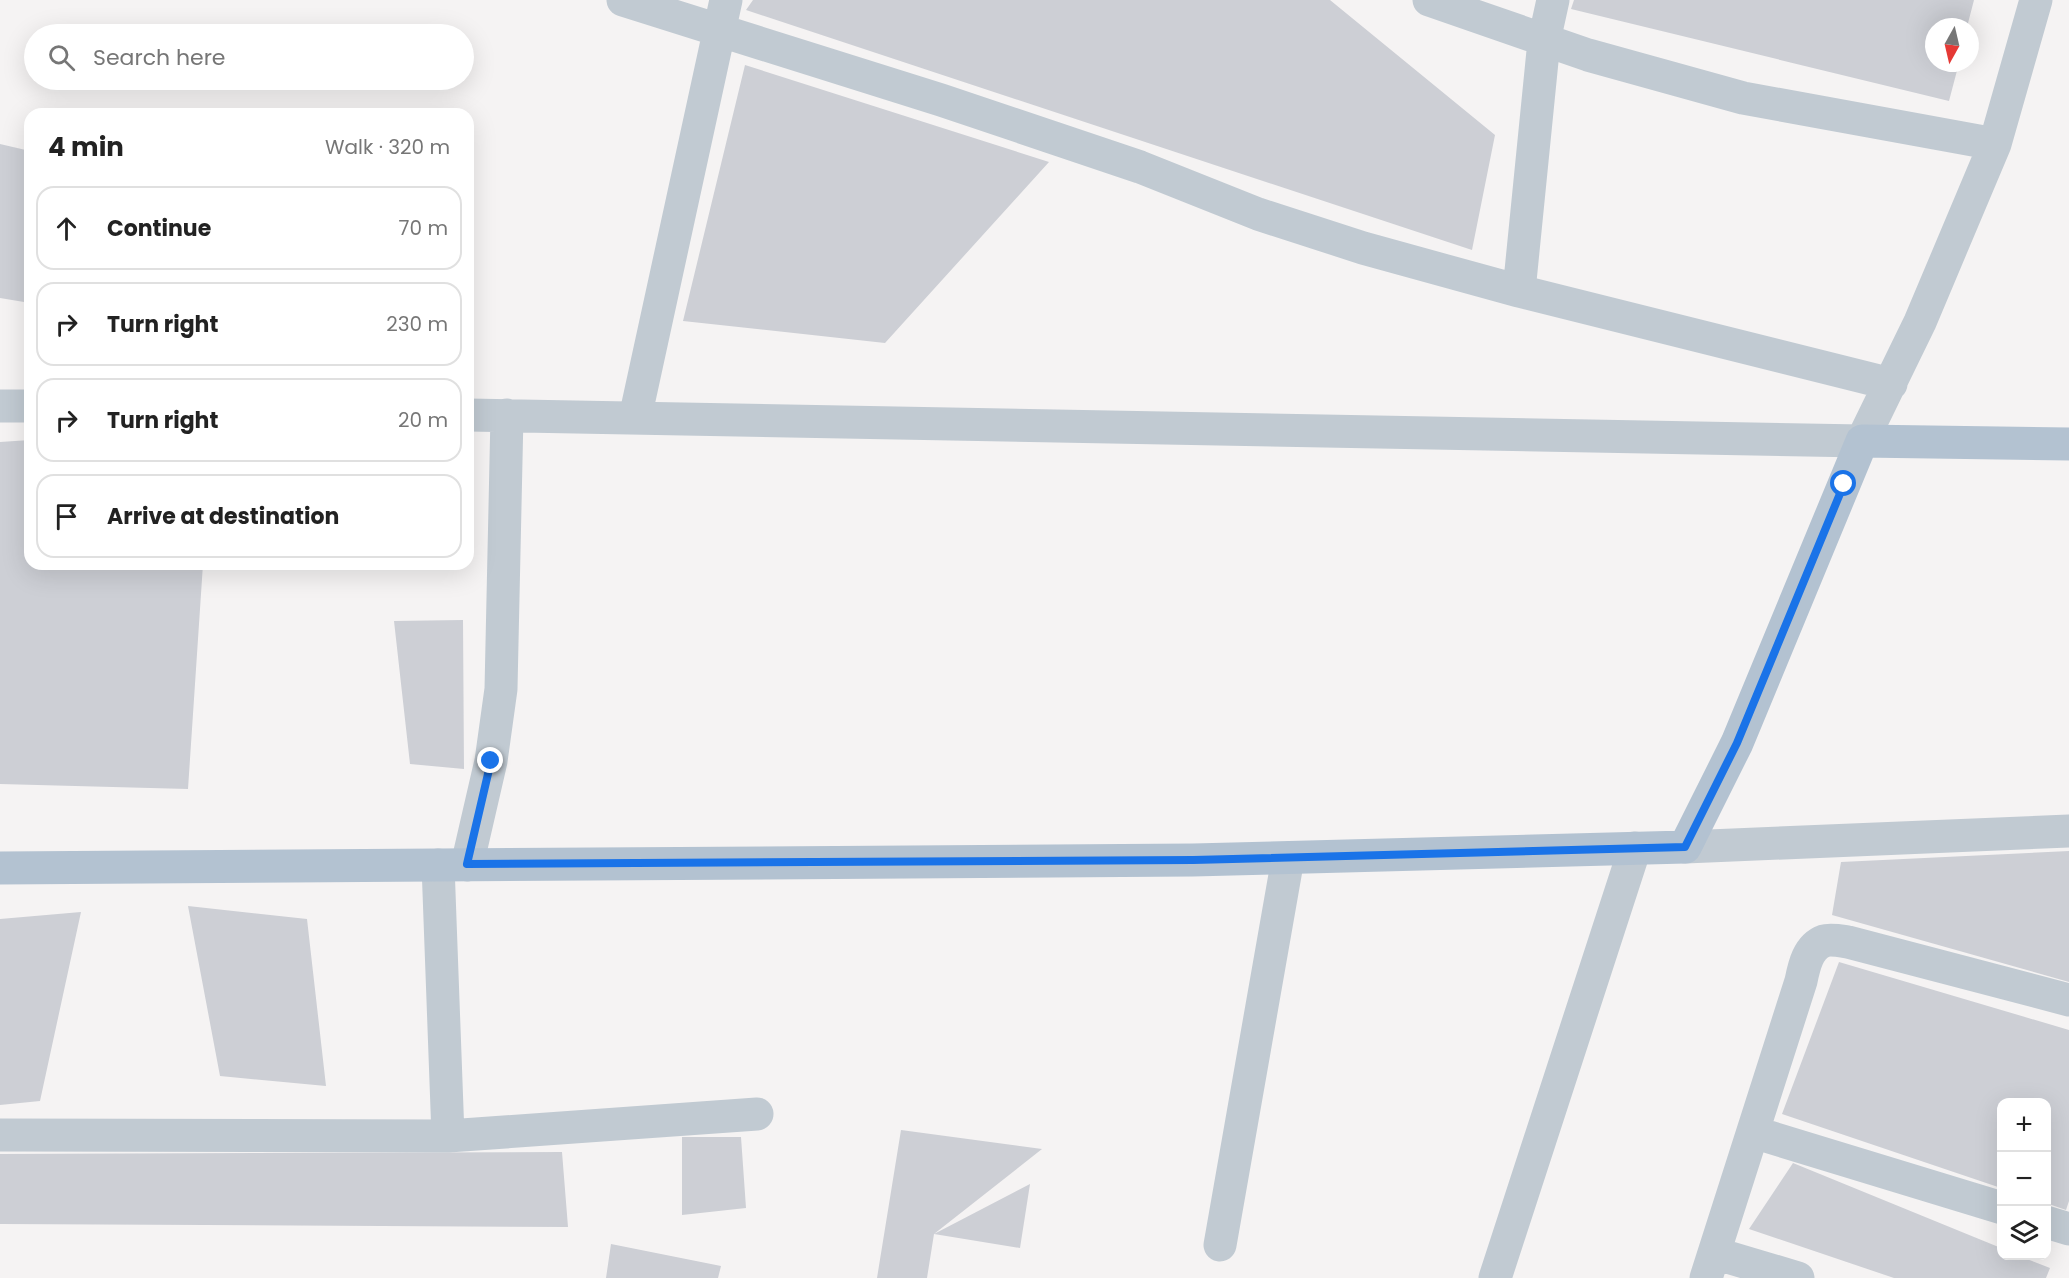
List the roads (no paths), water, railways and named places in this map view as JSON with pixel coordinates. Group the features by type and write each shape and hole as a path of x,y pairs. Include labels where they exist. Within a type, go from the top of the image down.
{"main road":[{"path":"0,868 1288,858 1685,847 1737,743 1862,441 2069,444"}],"street":[{"path":"623,0 722,16 941,100 1140,167 1268,217 1363,248 1519,291 1891,384"},
{"path":"1429,0 1544,41 1743,98 1995,144"},
{"path":"1519,291 1544,41 1553,0"},
{"path":"474,415 1862,441 1938,282 1995,144 2036,0"},
{"path":"635,418 722,16"},
{"path":"0,406 24,406"},
{"path":"448,1136 452,865 491,761 501,689 504,640 507,415"},
{"path":"1685,847 2069,831"},
{"path":"1495,1278 1635,848"},
{"path":"1220,1245 1288,858"},
{"path":"1798,1278 1710,1265 1801,981 1804,964 1814,948 1825,940 1848,942 2069,999"},
{"path":"0,1135 448,1136 757,1114"},
{"path":"1753,1132 1997,1207"},
{"path":"2051,1224 2069,1229"}]}
